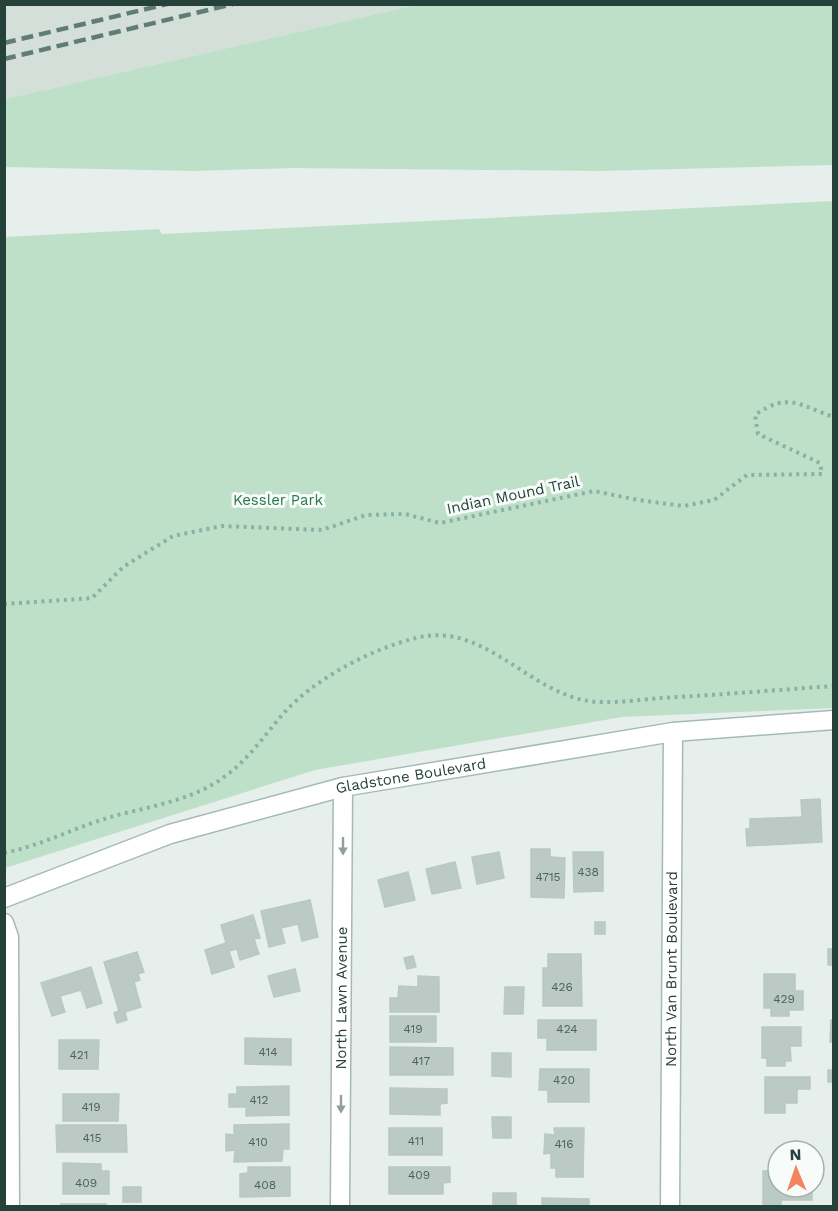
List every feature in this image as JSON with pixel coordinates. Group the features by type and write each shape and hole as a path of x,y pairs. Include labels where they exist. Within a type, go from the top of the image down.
{"street":[{"name":"Gladstone Boulevard","path":"4,898 170,834 343,788 673,732 834,720"},
{"name":"North Van Brunt Boulevard","path":"670,1206 673,732"},
{"name":"North Lawn Avenue","path":"340,1206 343,788"},
{"path":"4,923 9,937 10,1206"}],"path":[{"name":"Indian Mound Trail","path":"4,604 93,598 123,567 173,536 222,526 322,530 366,515 405,514 440,523 594,491 684,506 714,500 747,476 822,474 820,463 758,434 756,415 774,402 803,404 834,417"},
{"path":"4,853 30,847 106,819 174,800 222,779 239,766 283,713 309,688 329,675 418,637 433,635 464,639 495,654 549,688 586,700 699,696 834,686"}],"shaded area":[{"path":"4,5 416,5 5,99"}],"green space":[{"path":"416,5 833,5 833,165 599,171 292,168 195,171 5,167 5,99"},
{"name":"Kessler Park","path":"833,201 833,708 622,717 315,770 5,868 5,237 159,229 162,234"}],"building":[{"path":"820,799 822,842 747,846 746,829 750,829 750,819 802,817 801,800"},
{"path":"531,849 550,849 550,857 565,858 564,898 531,897"},
{"path":"499,852 504,878 477,884 472,857"},
{"path":"573,852 603,852 603,891 574,892"},
{"path":"455,862 461,888 432,894 426,869"},
{"path":"408,872 415,900 385,907 378,880"},
{"path":"310,900 318,937 302,941 298,924 281,928 285,943 269,947 261,911"},
{"path":"253,915 260,938 254,939 259,954 240,960 237,949 229,951 234,967 212,974 205,950 226,943 221,925"},
{"path":"595,922 605,922 605,934 595,934"},
{"path":"828,949 834,949 834,965 828,965"},
{"path":"137,952 144,972 138,974 140,980 134,982 141,1007 125,1012 127,1020 117,1023 114,1013 119,1011 104,962"},
{"path":"548,954 581,954 582,1006 543,1006 543,968 548,968"},
{"path":"413,956 416,967 407,969 404,958"},
{"path":"91,967 102,1003 87,1008 81,990 60,996 65,1012 52,1016 41,983"},
{"path":"295,969 300,991 274,997 268,976"},
{"path":"764,974 795,974 795,991 803,991 803,1010 789,1010 789,1016 771,1016 771,1008 764,1008"},
{"path":"418,976 439,977 439,1012 390,1012 390,998 398,998 399,986 418,987"},
{"path":"505,987 524,987 523,1014 504,1014"},
{"path":"390,1016 436,1016 436,1042 390,1042"},
{"path":"538,1020 596,1020 596,1050 547,1050 547,1038 538,1038"},
{"path":"831,1020 834,1020 834,1042 830,1042"},
{"path":"762,1027 801,1027 801,1046 790,1046 791,1061 785,1061 785,1066 767,1066 767,1058 762,1058"},
{"path":"245,1038 291,1039 291,1065 245,1064"},
{"path":"59,1040 99,1040 98,1069 59,1069"},
{"path":"390,1047 453,1048 453,1075 390,1075"},
{"path":"492,1053 511,1053 511,1077 492,1076"},
{"path":"540,1069 589,1069 589,1102 548,1102 548,1090 539,1090"},
{"path":"828,1070 834,1070 834,1082 828,1082"},
{"path":"765,1077 810,1077 810,1089 797,1089 797,1103 785,1103 785,1113 765,1113"},
{"path":"289,1086 289,1115 246,1116 246,1107 229,1107 229,1094 237,1094 237,1087"},
{"path":"390,1088 447,1089 447,1103 440,1104 440,1115 390,1114"},
{"path":"63,1094 119,1094 118,1121 63,1121"},
{"path":"492,1117 511,1117 511,1138 493,1138"},
{"path":"289,1124 289,1149 283,1149 282,1161 234,1162 235,1150 226,1151 226,1134 234,1135 234,1125"},
{"path":"56,1125 126,1125 127,1152 57,1152"},
{"path":"389,1128 442,1128 442,1155 389,1155"},
{"path":"554,1128 584,1128 583,1177 556,1177 556,1168 551,1168 551,1153 544,1154 545,1134 555,1135"},
{"path":"63,1163 101,1164 101,1171 109,1171 109,1194 63,1194"},
{"path":"248,1167 290,1167 290,1196 240,1197 240,1174 248,1173"},
{"path":"389,1167 450,1167 450,1182 443,1183 443,1194 389,1194"},
{"path":"763,1171 766,1171 766,1199 812,1199 781,1200 781,1206 763,1206"},
{"path":"123,1187 141,1187 141,1202 123,1202"},
{"path":"493,1193 516,1193 516,1206 493,1206"},
{"path":"542,1198 589,1199 589,1206 542,1206"},
{"path":"61,1204 106,1204 106,1206 61,1206"}],"railway":[{"path":"4,43 167,4"},
{"path":"4,59 233,4"}]}
